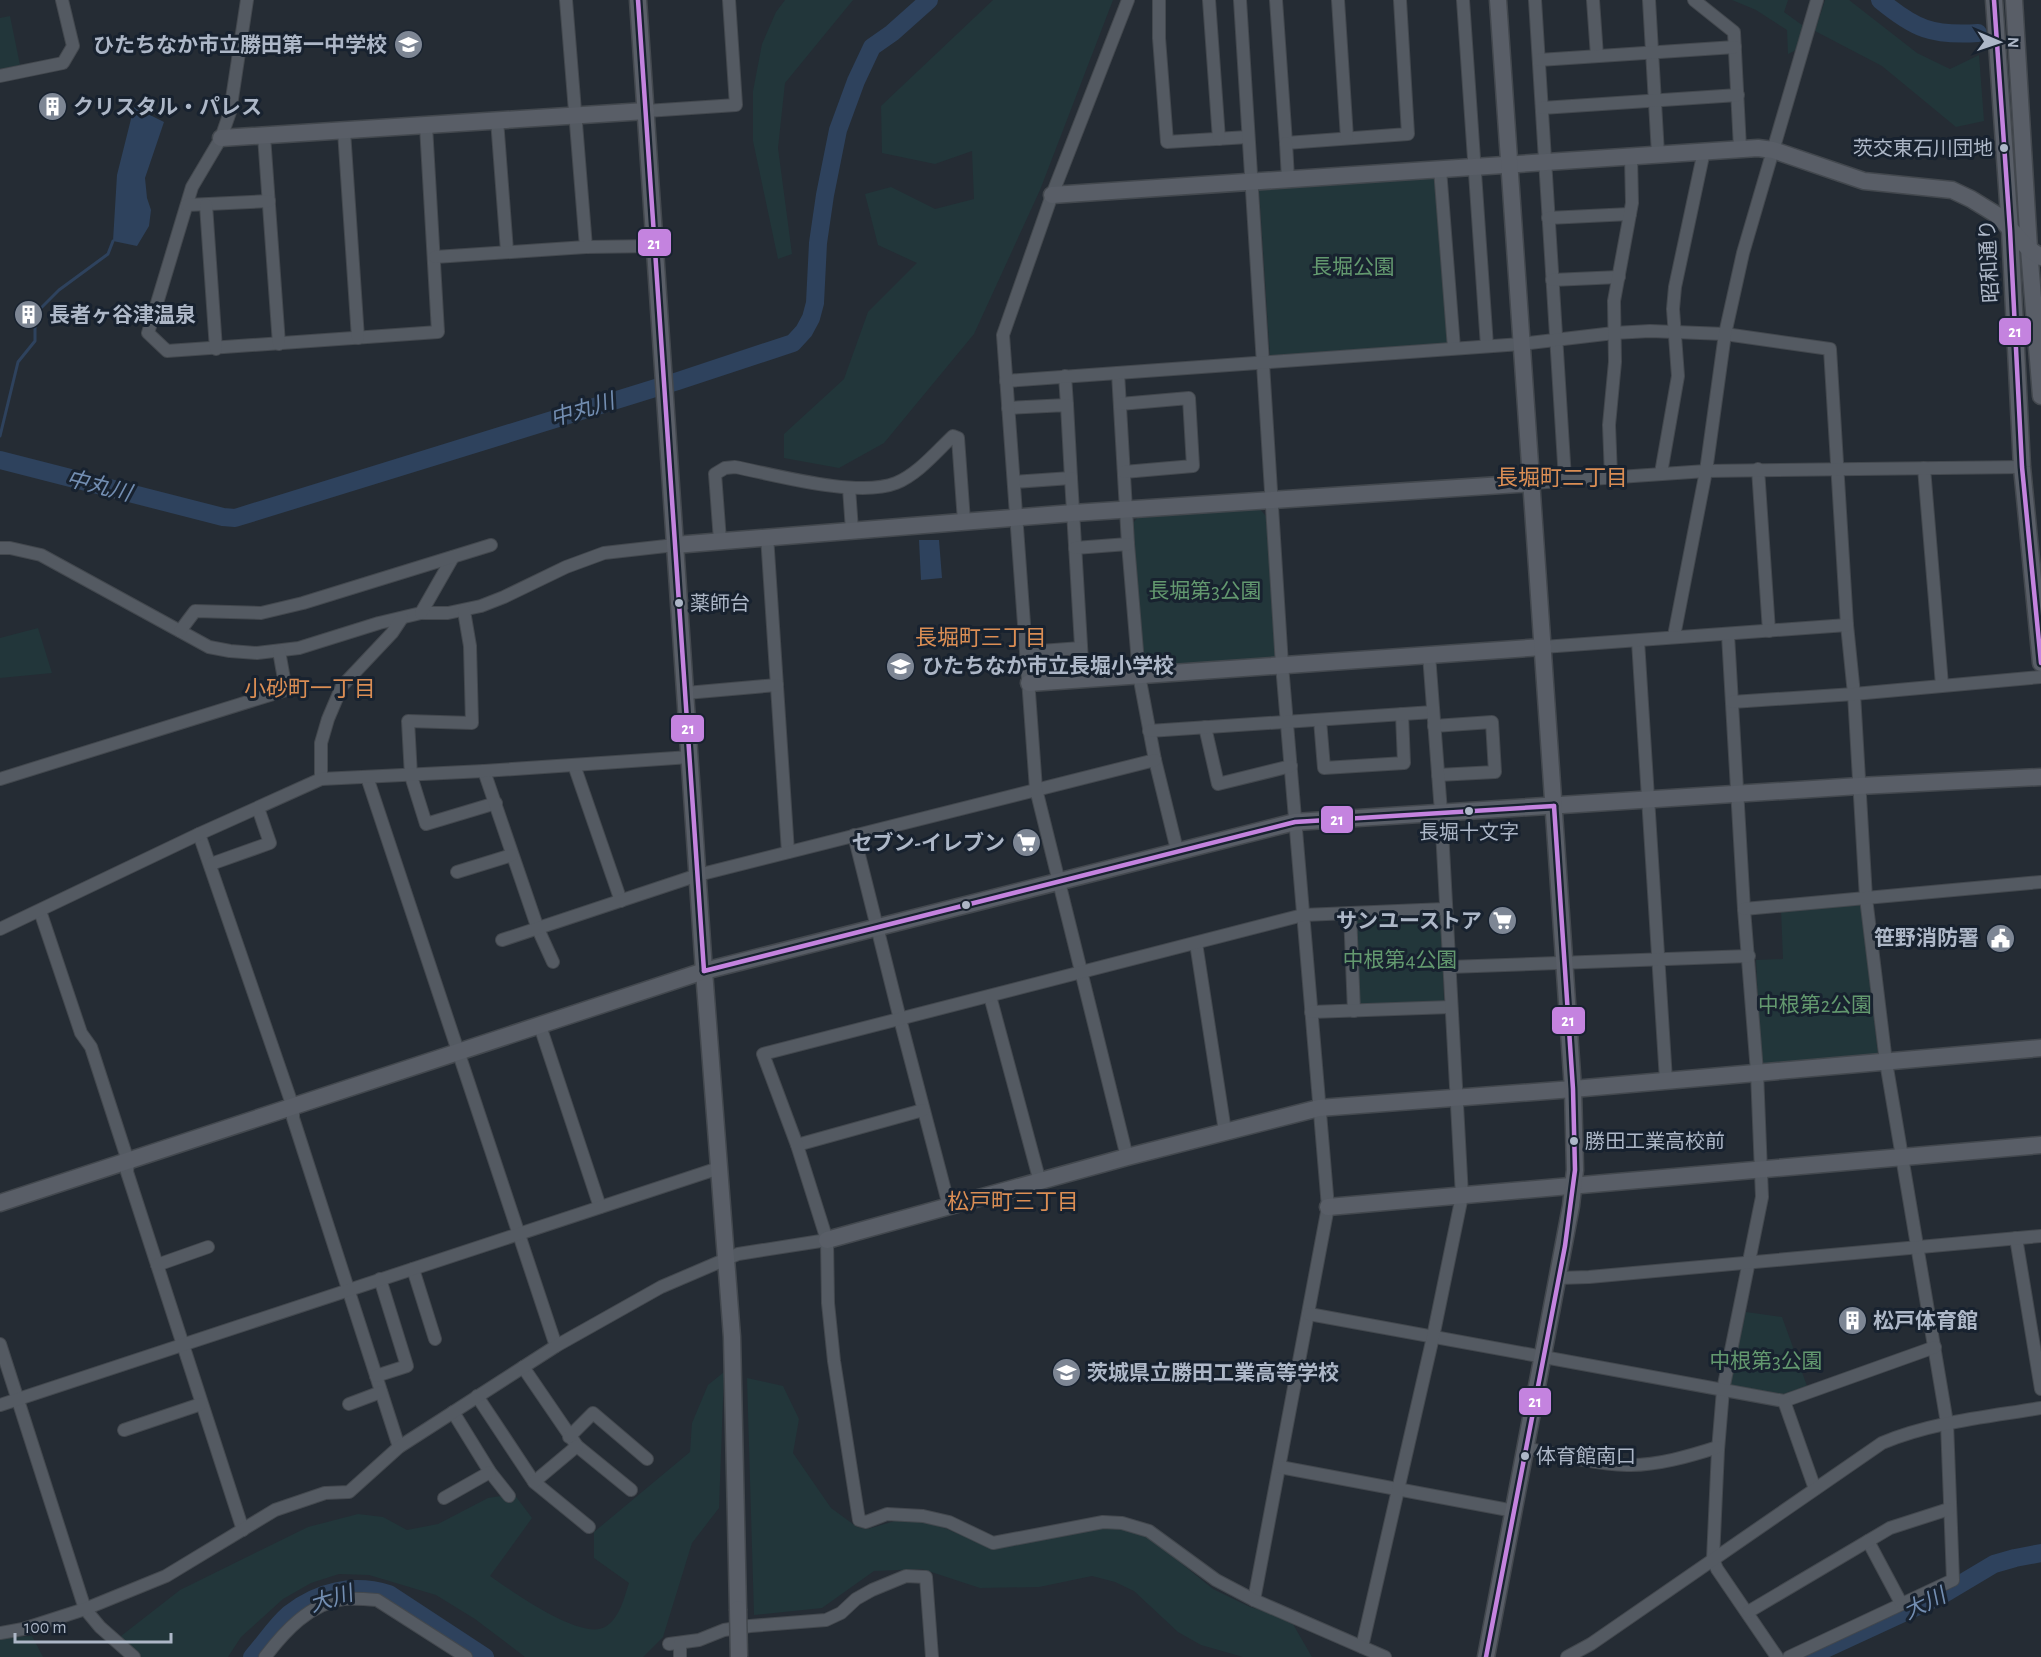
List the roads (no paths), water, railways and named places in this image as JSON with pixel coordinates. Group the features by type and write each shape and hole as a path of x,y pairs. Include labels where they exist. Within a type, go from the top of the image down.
{"street":[{"path":"0,76 63,63 73,46 62,0"},
{"path":"247,0 234,90 221,138 192,187 148,333 167,351 438,332 426,126"},
{"path":"566,0 586,247"},
{"path":"638,0 704,971 732,1337 739,1657"},
{"path":"221,138 736,105 729,0"},
{"path":"1127,1157 1036,789 1003,335 1052,195 1128,0"},
{"path":"1159,0 1159,38 1167,142 1248,137"},
{"path":"1209,0 1219,139"},
{"path":"1240,0 1282,665 1328,1208 1254,1600"},
{"path":"1276,0 1288,179"},
{"path":"1338,0 1347,138"},
{"path":"1286,143 1408,134 1400,0"},
{"path":"1463,0 1487,346"},
{"path":"1486,1657 1559,1278 1574,1187 1573,1089 1498,0"},
{"path":"1535,0 1565,479"},
{"path":"1593,0 1597,56"},
{"path":"1649,0 1658,154"},
{"path":"1694,0 1734,32 1740,148"},
{"path":"1674,636 1706,471 1725,334 1743,253 1817,0"},
{"name":"昭和通り","path":"1994,0 2010,230 2022,467 2041,663"},
{"name":"昭和通り","path":"2014,0 2035,253 2041,396"},
{"path":"1539,60 1735,46"},
{"path":"1542,108 1738,95"},
{"path":"497,120 507,251"},
{"path":"344,131 358,338"},
{"path":"264,136 279,344"},
{"path":"1052,195 1740,148 1773,150 1864,181 1952,190 1997,215 2035,253"},
{"path":"1661,473 1678,376 1675,287 1704,151"},
{"path":"1611,476 1608,425 1615,362 1614,301 1632,203 1631,156"},
{"path":"1440,169 1454,348"},
{"path":"187,205 268,201"},
{"path":"206,205 216,349"},
{"path":"1548,218 1630,214"},
{"path":"435,257 586,247 655,246"},
{"path":"1552,280 1619,277"},
{"path":"1006,381 1521,344 1614,333 1725,334 1830,350 1866,898 1886,1062 1947,1423 1953,1580 1789,1657"},
{"path":"1118,373 1128,544 1139,675 1155,760 1177,850"},
{"path":"1065,376 1083,679"},
{"path":"1120,404 1189,398 1193,466 1124,472"},
{"path":"1008,408 1067,405"},
{"path":"720,540 715,474 725,468 735,467 849,488 875,487 896,483 914,472 953,436 958,438 964,521"},
{"path":"0,548 41,555 209,646 230,651 257,653 299,648 379,623 422,613 464,611 504,597 566,567 604,553 720,540 1073,513 1661,473 1838,468 2022,467"},
{"path":"1924,468 1942,686"},
{"path":"1758,470 1769,631"},
{"path":"1014,482 1071,478"},
{"path":"849,488 852,530"},
{"path":"767,537 788,852"},
{"path":"1075,548 1128,544"},
{"path":"180,631 195,611 261,613 303,603 491,545"},
{"path":"422,613 453,557"},
{"path":"464,611 470,646 472,723 408,721 411,776 426,824 496,803"},
{"path":"321,779 321,743 342,686 392,633 402,618"},
{"path":"1029,683 1847,625"},
{"path":"1728,634 1762,1197 1723,1390 1713,1559 1717,1569 1777,1657"},
{"path":"1638,640 1666,1080"},
{"path":"1027,652 1081,648"},
{"path":"0,779 286,690 279,651"},
{"path":"1362,1647 1433,1337 1462,1196 1429,655"},
{"path":"1732,702 1854,694 2041,677"},
{"path":"686,693 777,685"},
{"path":"1149,731 1433,712"},
{"path":"1320,720 1324,768 1404,763 1402,714"},
{"path":"1434,726 1492,722 1495,772 1438,775"},
{"path":"1204,727 1218,784 1291,766"},
{"path":"0,929 321,779 411,776 690,757"},
{"path":"502,940 698,875 1155,760"},
{"path":"574,765 621,901"},
{"path":"484,771 538,929 553,962"},
{"path":"367,777 556,1346"},
{"path":"0,1203 704,971 1295,822 1859,786 2041,777"},
{"path":"211,864 270,843 258,808"},
{"path":"200,834 293,1107 293,1118 399,1447"},
{"path":"855,835 949,1206"},
{"path":"457,872 512,855"},
{"path":"1744,909 2041,882"},
{"path":"1385,1657 1254,1600 1216,1580 1149,1531 1122,1523 1103,1522 993,1543 949,1522 923,1516 887,1514 862,1522 859,1520 834,1361 828,1303 827,1240 763,1054 1303,915 1445,909"},
{"path":"40,911 81,1033 91,1047 128,1161 127,1172 243,1530"},
{"path":"1350,913 1354,1011"},
{"path":"1196,944 1225,1131"},
{"path":"1449,967 1749,956"},
{"path":"990,996 1040,1182"},
{"path":"1311,1012 1451,1007"},
{"path":"540,1026 600,1207"},
{"path":"0,1633 23,1629 85,1609 166,1576 275,1510 324,1493 349,1492 399,1447 556,1346 661,1287 738,1254 827,1240 1127,1157 1319,1108 1573,1089 2041,1048"},
{"path":"796,1145 923,1110"},
{"path":"1328,1208 2041,1145"},
{"path":"0,1405 719,1168"},
{"path":"1559,1278 2041,1236"},
{"path":"2016,1238 2041,1389"},
{"path":"158,1265 208,1246"},
{"path":"413,1269 435,1339"},
{"path":"376,1376 407,1366 380,1279"},
{"path":"1309,1314 1784,1401 1935,1347"},
{"path":"0,1344 85,1609 100,1628 134,1657"},
{"path":"523,1367 573,1442 631,1490"},
{"path":"349,1404 381,1392"},
{"path":"477,1396 534,1482 589,1527"},
{"path":"1784,1401 1815,1489"},
{"path":"124,1430 201,1404"},
{"path":"1567,1657 1591,1644 1882,1443 1919,1429 2041,1408"},
{"path":"453,1412 490,1472 509,1496"},
{"path":"534,1482 573,1442 593,1413 647,1459"},
{"path":"1526,1448 1595,1462 1629,1466 1687,1458 1718,1447"},
{"path":"1280,1467 1514,1511"},
{"path":"444,1498 490,1472"},
{"path":"1748,1612 1890,1528 1949,1509"},
{"path":"1868,1541 1901,1603"},
{"path":"680,1657 675,1643 699,1640 724,1630 750,1626 826,1620 841,1613 856,1599 872,1590 906,1576 926,1577 932,1657"},
{"path":"265,1657 298,1620 324,1605 342,1599 361,1599 377,1600 466,1657"}],"water":[{"path":"134,107 164,122 145,178 151,210 149,226 137,246 113,241 117,175"},
{"path":"919,540 939,540 942,578 921,580"}],"waterway":[{"name":"中丸川","path":"0,460 223,517 235,518 678,381 793,343 804,331 815,303 818,243 825,195 838,130 856,81 872,47 892,33 929,0"},
{"name":"中丸川","path":"1880,0 1914,24 1936,32 1978,33"},
{"path":"0,436 18,362 35,341 35,328 40,309 59,290 108,254 113,241"},
{"name":"大川","path":"1808,1657 1942,1595 1994,1564 2041,1553"},
{"name":"大川","path":"252,1657 274,1629 300,1606 324,1595 349,1589 389,1594 485,1657"}],"place":[{"name":"ひたちなか市立勝田第一中学校","path":"408,45"},
{"name":"クリスタル・パレス","path":"52,107"},
{"name":"茨交東石川団地","path":"2004,148"},
{"name":"長者ヶ谷津温泉","path":"28,315"},
{"name":"薬師台","path":"679,603"},
{"name":"ひたちなか市立長堀小学校","path":"901,666"},
{"name":"長堀十文字","path":"1469,811"},
{"name":"セブン-イレブン","path":"1026,843"},
{"name":"サンユーストア","path":"1503,921"},
{"name":"笹野消防署","path":"2000,938"},
{"name":"勝田工業高校前","path":"1574,1141"},
{"name":"松戸体育館","path":"1852,1321"},
{"name":"茨城県立勝田工業高等学校","path":"1066,1373"},
{"name":"体育館南口","path":"1525,1456"}],"district":[{"name":"長堀町二丁目","path":"1562,477"},
{"name":"長堀町三丁目","path":"981,637"},
{"name":"小砂町一丁目","path":"310,688"},
{"name":"松戸町三丁目","path":"1013,1201"}],"park label":[{"name":"長堀公園","path":"1353,267"},
{"name":"長堀第3公園","path":"1205,591"},
{"name":"中根第4公園","path":"1400,960"},
{"name":"中根第2公園","path":"1815,1005"},
{"name":"中根第3公園","path":"1766,1361"}]}
